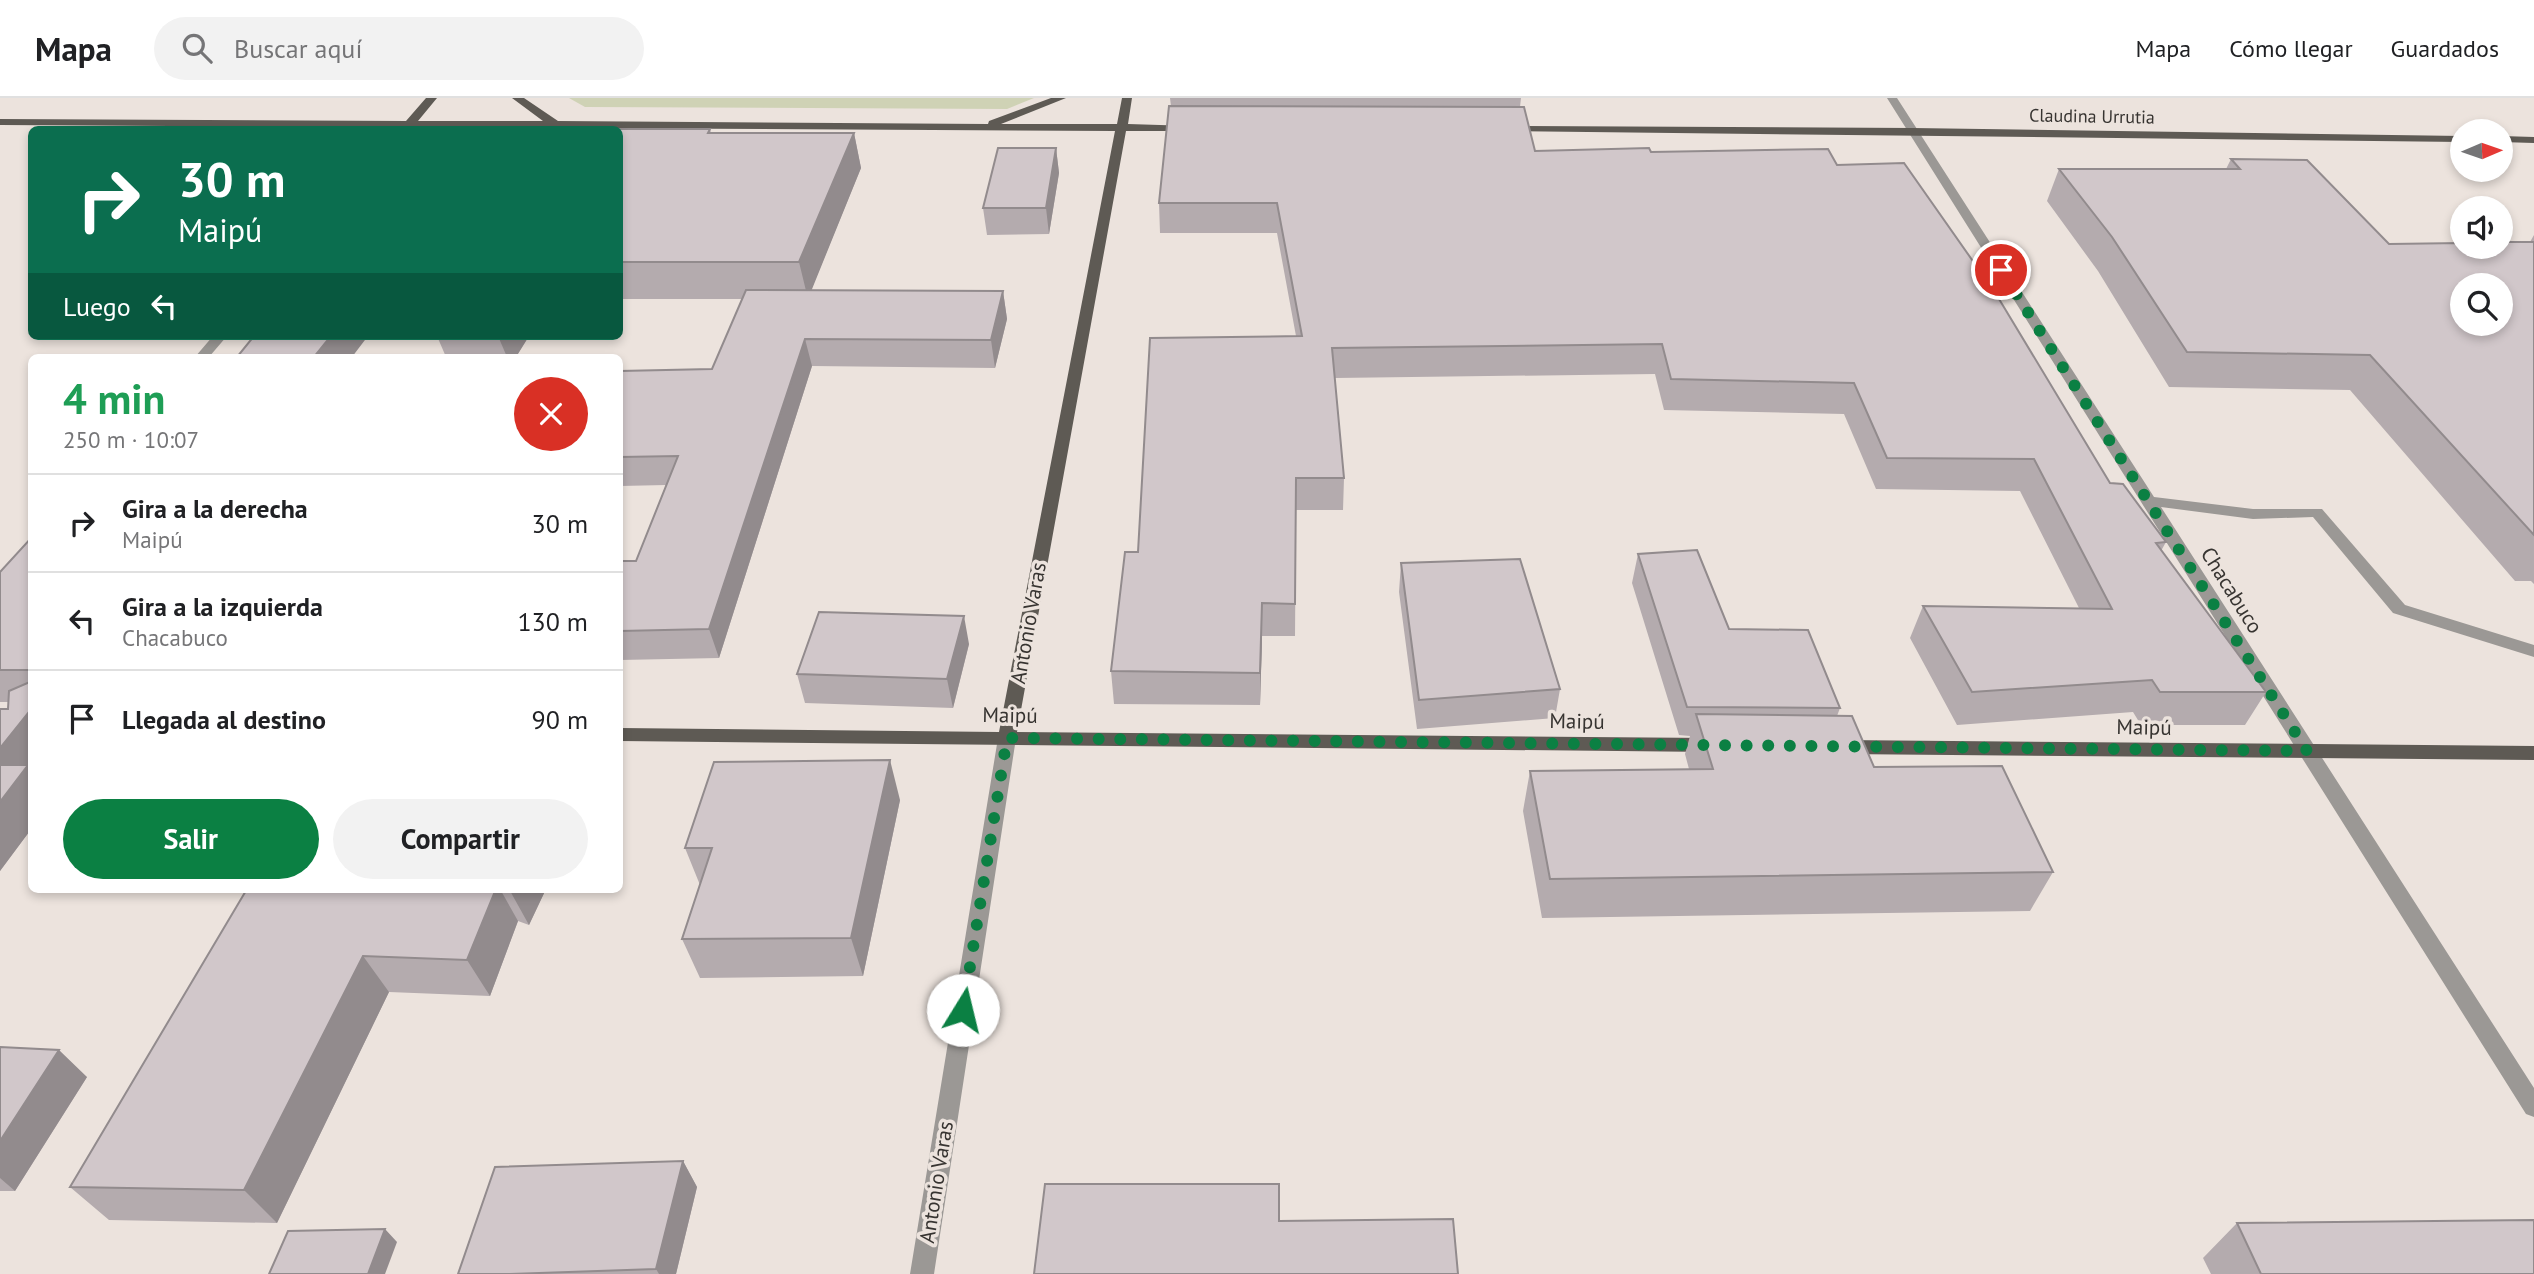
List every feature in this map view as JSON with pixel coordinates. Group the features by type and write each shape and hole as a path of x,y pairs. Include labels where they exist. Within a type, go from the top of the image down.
{"main road":[{"path":"407,126 432,98"},
{"path":"517,98 557,126"},
{"path":"984,127 1062,98"},
{"name":"Antonio Varas","path":"1007,738 1127,98"},
{"path":"0,122 557,126"},
{"path":"623,126 1205,128"},
{"name":"Claudina Urrutia","path":"1496,129 1913,131 2450,139"},
{"path":"2513,139 2534,140"},
{"name":"Maipú","path":"623,735 1735,746"},
{"name":"Maipú","path":"1819,746 2534,753"}],"street":[{"name":"Chacabuco","path":"1892,98 2534,1107"},
{"path":"205,354 217,340"},
{"path":"2149,501 2253,514 2317,512 2399,609 2534,651"},
{"name":"Antonio Varas","path":"922,1274 1007,738"}],"green space":[{"path":"569,98 1034,98 1007,109 585,107"}],"building":[{"path":"1169,106 1524,107 1535,151 1649,148 1651,152 1828,149 1837,165 1904,163 1996,294 2110,483 2123,484 2166,542 2156,543 2266,692 2160,692 2152,680 1972,692 1923,606 2112,609 2034,459 1887,458 1854,383 1671,379 1662,344 1332,348 1344,478 1296,478 1295,604 1262,603 1260,673 1111,671 1125,552 1138,552 1150,338 1302,336 1277,203 1159,203"},
{"path":"623,129 710,129 708,133 854,133 799,262 623,262"},
{"path":"998,148 1056,148 1046,208 983,208"},
{"path":"2231,159 2307,160 2389,244 2450,243 2450,259 2513,259 2513,242 2534,242 2534,535 2370,355 2187,352 2112,237 2059,169 2240,169"},
{"path":"746,290 1003,291 991,340 805,339 709,629 623,631 623,561 636,561 678,456 623,457 623,371 712,369"},
{"path":"251,340 328,340 316,354 239,354"},
{"path":"28,541 28,670 0,670 0,572"},
{"path":"1697,550 1729,629 1808,630 1840,708 1687,707 1638,554"},
{"path":"1520,559 1560,689 1419,700 1401,563"},
{"path":"819,612 964,616 947,679 797,674"},
{"path":"28,683 28,713 0,748 0,709 8,709 9,691"},
{"path":"1696,714 1852,716 1874,767 2002,766 2053,872 1550,879 1530,771 1713,769"},
{"path":"890,760 851,938 682,939 712,848 685,848 714,762"},
{"path":"0,765 28,765 0,802"},
{"path":"245,893 494,893 467,960 363,956 244,1190 70,1187"},
{"path":"0,1047 59,1050 0,1141"},
{"path":"683,1161 656,1269 458,1274 495,1167"},
{"path":"1045,1184 1279,1184 1279,1221 1453,1219 1458,1274 1034,1274"},
{"path":"2534,1220 2534,1274 2261,1274 2237,1223"},
{"path":"385,1229 368,1274 269,1274 288,1231"}],"route":[{"path":"963,1010 1007,738 2307,751 2001,270"}]}
